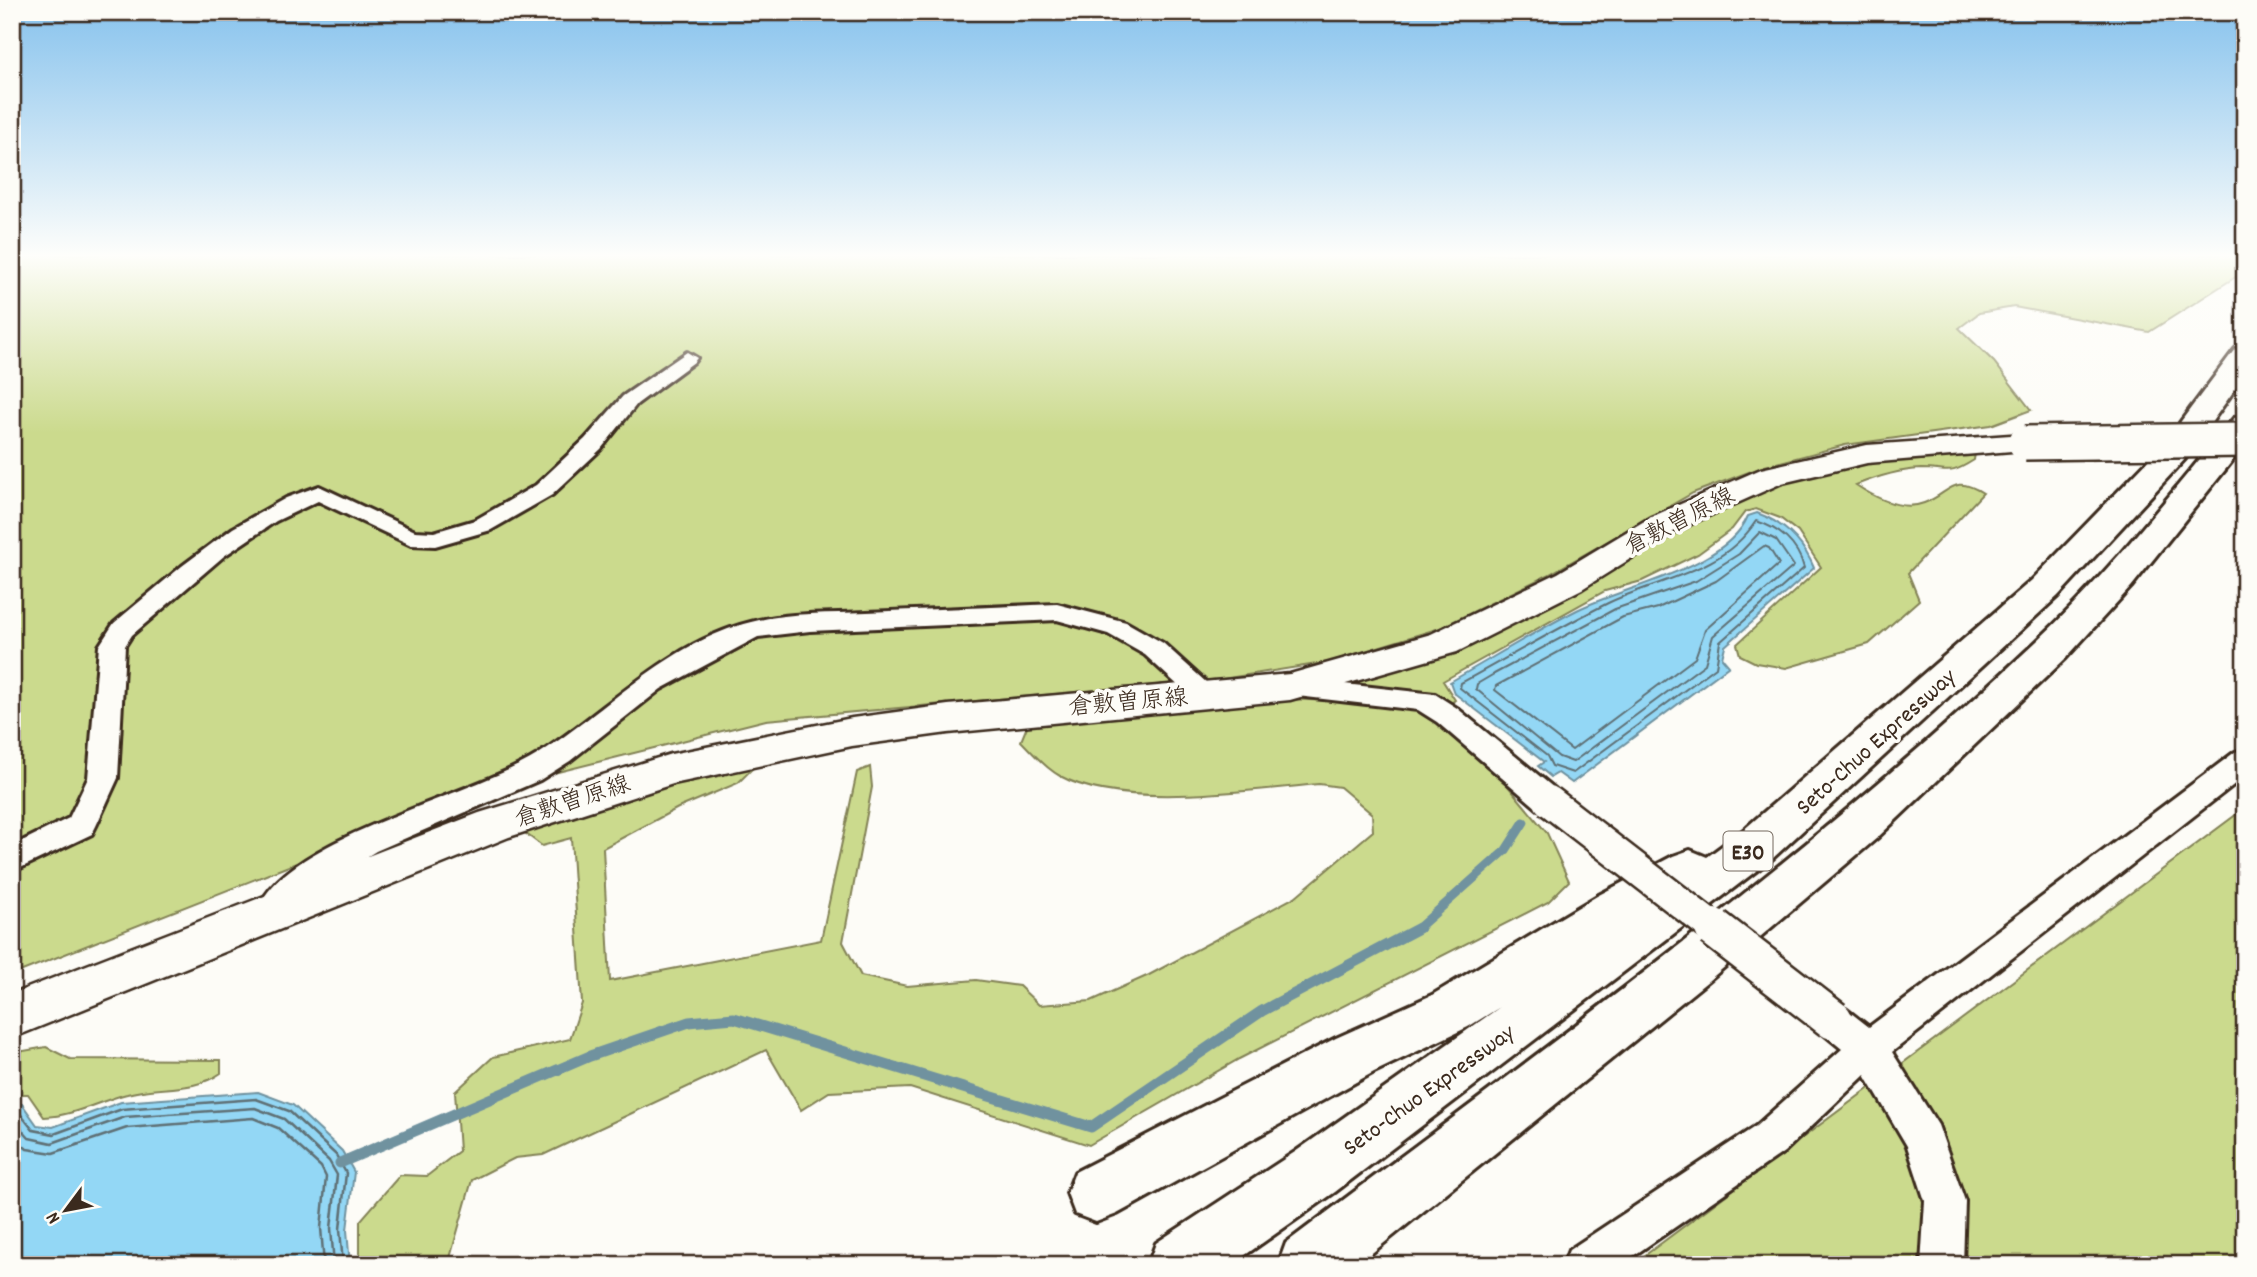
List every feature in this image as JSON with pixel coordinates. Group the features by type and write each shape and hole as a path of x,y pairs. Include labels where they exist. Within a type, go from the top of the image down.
{"highway":[{"name":"Seto-Chuo Expressway","path":"1178,1265 1315,1172 1757,845 1877,741 2045,588 2175,451 2245,355"},
{"name":"E30","path":"1308,1265 1690,966 1871,817 2052,649 2118,579 2245,425"},
{"path":"1097,1193 1355,1055 1450,1011 1678,874 1757,845"}],"street":[{"path":"12,860 81,826 103,778 112,646 123,629 261,519 292,501 319,493 411,538 435,539 483,525 544,490 593,444 630,400 687,358"},
{"name":"倉敷曽原線","path":"12,1016 494,825 671,769 852,732 948,719 1290,687 1444,643 1570,581 1663,524 1772,476 1867,454 2025,443 2245,440"},
{"path":"263,916 289,891 348,849 531,771 574,743 641,689 737,635 755,629 810,623 1057,612 1117,628 1154,649 1205,694"},
{"path":"1290,687 1425,701 1447,715 1549,801 1869,1048 1924,1138 1945,1201 1942,1265"},
{"path":"1584,1265 1770,1139 1869,1048 2245,760"}],"green space":[{"path":"12,314 1978,314 1959,328 1994,362 2031,410 1991,425 1845,445 1765,466 1693,493 1548,575 1440,628 1329,662 1222,679 766,720 474,793 12,975"},
{"path":"2050,314 2178,314 2149,332"},
{"path":"1975,453 1974,460 1953,470 1904,471 1856,485 1879,498 1906,506 1924,503 1958,485 1973,487 1983,493 1908,573 1919,600 1869,644 1786,668 1756,663 1740,655 1737,644 1821,567 1798,532 1780,518 1756,509 1745,512 1732,529 1698,554 1642,581 1605,591 1443,681 1455,700 1450,704 1405,689 1367,688 1358,683 1359,676 1471,646 1775,483 1830,468 1894,457"},
{"path":"1282,699 1394,703 1426,713 1488,762 1547,833 1569,881 1548,902 1239,1059 1089,1145 910,1088 829,1092 801,1110 766,1050 543,1155 515,1158 472,1180 448,1265 360,1265 360,1221 400,1175 427,1176 459,1151 455,1092 493,1057 570,1039 582,1003 571,838 542,846 525,833 598,804 762,759 738,783 678,808 603,848 610,981 821,940 857,772 870,767 872,787 843,942 861,976 907,986 976,980 1019,986 1039,1005 1091,1001 1149,975 1295,897 1373,831 1372,814 1340,787 1319,784 1187,795 1117,792 1086,786 1055,773 1021,741 1028,724"},
{"path":"2245,808 2245,1265 1632,1265"},
{"path":"46,1047 70,1059 221,1060 221,1073 187,1086 139,1091 66,1114 44,1117 28,1094 12,1094 12,1053"}],"water":[{"path":"1757,513 1792,534 1814,568 1725,646 1722,658 1729,666 1572,783 1558,773 1551,777 1538,766 1544,762 1454,693 1450,682 1561,618 1597,601 1672,573 1719,549 1736,534 1748,516"},
{"path":"258,1092 293,1105 342,1151 354,1172 347,1230 350,1265 12,1265 12,1102 22,1104 37,1125 53,1127 121,1102"}],"waterway":[{"path":"1417,929 1506,850 1524,822"},
{"path":"340,1163 590,1056 689,1022 734,1018 1091,1127 1262,1011 1417,929"}]}
